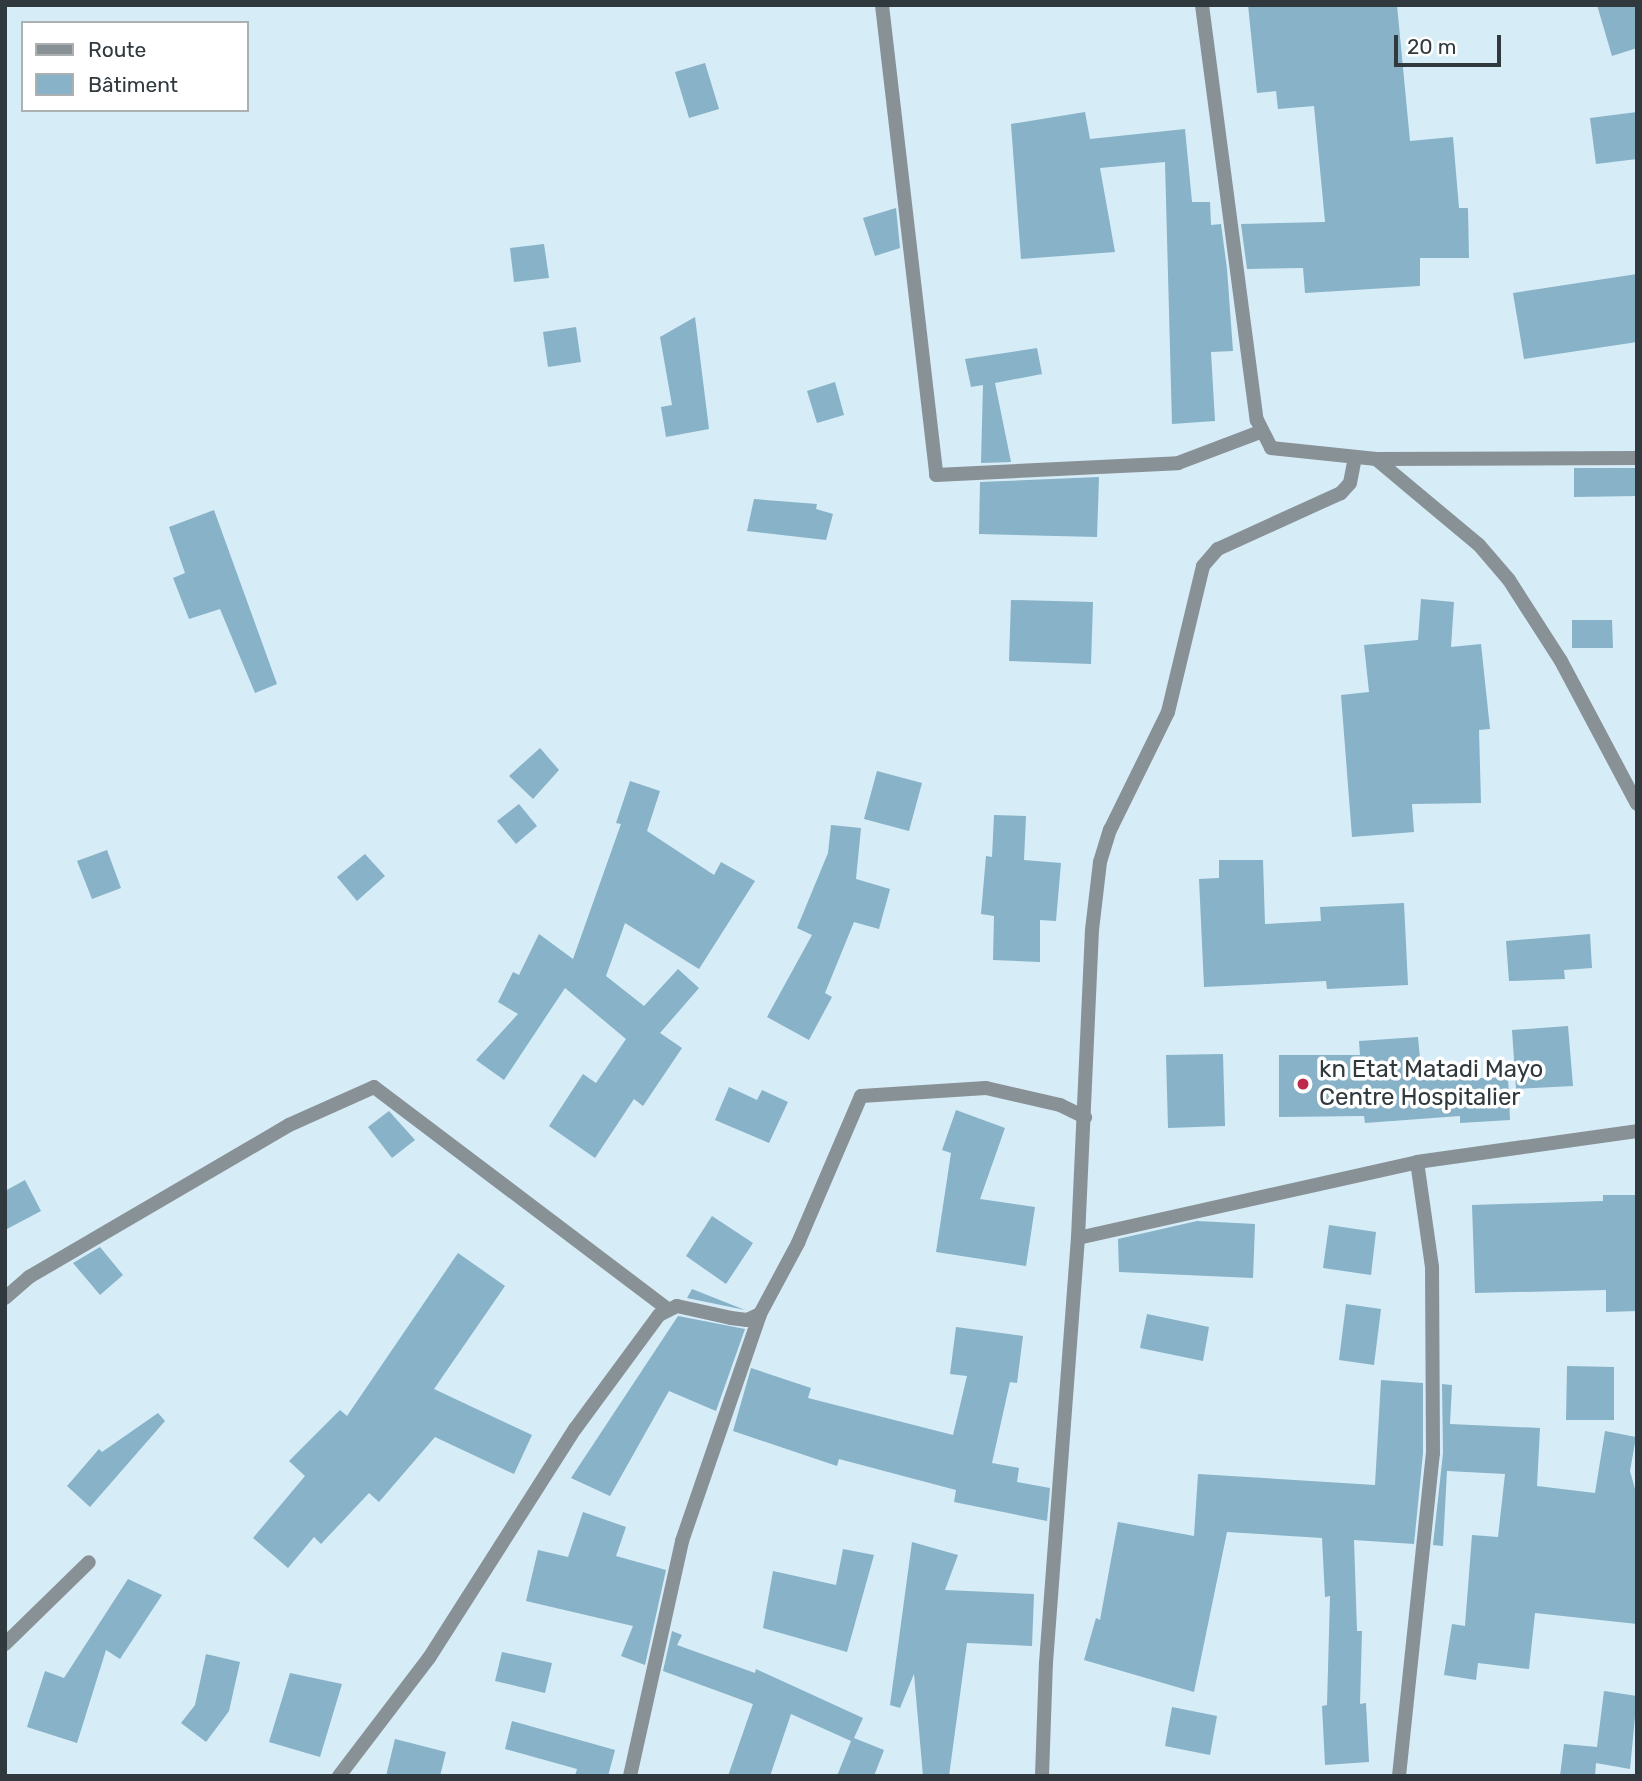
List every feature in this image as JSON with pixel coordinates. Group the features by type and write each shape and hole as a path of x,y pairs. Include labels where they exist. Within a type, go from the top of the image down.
{"street":[{"path":"882,5 936,475 1178,463 1260,432"},
{"path":"1202,5 1260,432 1271,448 1376,459 1637,458"},
{"path":"1042,1776 1046,1663 1078,1238 1094,888 1110,830 1168,712 1203,566 1218,549 1341,493 1350,484 1355,458"},
{"path":"1376,459 1479,545 1509,580 1561,661 1637,804"},
{"path":"5,1298 29,1277 289,1125 374,1087 666,1308"},
{"path":"630,1776 682,1541 760,1314 798,1243 861,1096 986,1088 1039,1098 1085,1117"},
{"path":"1078,1238 1417,1162 1637,1131"},
{"path":"1399,1776 1433,1453 1432,1267 1417,1162"},
{"path":"339,1776 429,1658 575,1429 666,1308 677,1306 747,1320 760,1314"},
{"path":"5,1644 89,1562"}],"building":[{"path":"1248,5 1397,5 1410,141 1453,137 1459,208 1468,208 1469,258 1420,258 1420,286 1305,293 1303,268 1247,269 1241,224 1325,222 1314,106 1278,109 1276,91 1257,93"},
{"path":"1597,5 1637,5 1637,48 1612,56"},
{"path":"705,63 719,109 689,118 675,72"},
{"path":"1085,112 1090,139 1185,129 1192,202 1210,202 1211,225 1221,224 1227,269 1233,351 1211,352 1215,421 1172,424 1165,162 1100,168 1115,252 1021,259 1011,124"},
{"path":"1637,112 1637,159 1596,164 1590,118"},
{"path":"896,208 900,248 875,256 863,218"},
{"path":"544,244 549,278 514,282 510,248"},
{"path":"1637,274 1637,342 1524,359 1513,293"},
{"path":"695,317 709,429 666,437 661,407 672,405 660,337"},
{"path":"576,327 581,362 548,367 543,332"},
{"path":"1037,348 1042,374 995,383 1011,462 981,463 983,385 971,387 965,359"},
{"path":"835,382 844,415 817,423 807,391"},
{"path":"1574,468 1637,468 1637,496 1574,497"},
{"path":"1099,477 1097,537 979,534 980,482"},
{"path":"754,499 817,504 816,509 833,514 826,540 747,531"},
{"path":"214,510 277,684 255,693 220,609 189,619 173,578 185,573 169,527"},
{"path":"1421,599 1454,602 1451,647 1481,644 1490,729 1479,730 1481,803 1412,804 1414,832 1352,837 1341,695 1369,692 1364,645 1418,640"},
{"path":"1011,600 1093,602 1091,664 1009,661"},
{"path":"1572,620 1612,620 1613,648 1572,648"},
{"path":"540,748 559,770 533,799 509,776"},
{"path":"877,771 922,783 909,831 864,819"},
{"path":"630,781 660,791 647,831 714,875 721,862 755,881 699,969 625,923 606,976 644,1006 678,969 699,988 660,1033 682,1048 643,1106 634,1099 595,1158 549,1126 583,1074 596,1083 626,1039 565,988 504,1080 476,1060 518,1014 498,1002 513,972 519,975 539,934 573,959 621,824 616,823"},
{"path":"519,804 537,826 516,844 497,821"},
{"path":"994,815 1026,816 1024,860 1061,863 1056,921 1040,920 1040,962 993,960 994,916 981,914 986,856 992,857"},
{"path":"831,825 861,828 856,879 890,889 879,929 854,922 825,993 832,997 809,1040 767,1017 812,935 797,928 828,853"},
{"path":"107,850 121,888 92,899 77,861"},
{"path":"365,854 385,876 357,901 337,877"},
{"path":"1219,860 1263,860 1265,924 1321,921 1320,907 1404,903 1408,985 1327,989 1326,981 1204,987 1199,879 1219,878"},
{"path":"1590,934 1592,968 1564,970 1565,979 1509,981 1506,941"},
{"path":"1568,1026 1573,1086 1516,1089 1512,1030"},
{"path":"1418,1037 1422,1080 1508,1077 1510,1120 1460,1123 1460,1116 1365,1123 1364,1116 1279,1117 1279,1055 1360,1055 1359,1041"},
{"path":"1223,1054 1225,1126 1168,1128 1166,1055"},
{"path":"729,1087 757,1100 762,1090 788,1102 769,1143 715,1120"},
{"path":"956,1110 1005,1128 980,1199 1035,1207 1026,1266 936,1252 951,1153 942,1150"},
{"path":"389,1111 415,1140 392,1158 368,1127"},
{"path":"25,1180 41,1211 5,1230 5,1191"},
{"path":"1603,1195 1637,1195 1637,1311 1606,1312 1606,1290 1475,1293 1472,1205 1603,1201"},
{"path":"712,1216 753,1243 726,1284 686,1256"},
{"path":"1197,1221 1255,1224 1253,1278 1119,1272 1118,1239"},
{"path":"1329,1225 1376,1232 1371,1275 1323,1268"},
{"path":"100,1247 123,1275 100,1295 73,1263"},
{"path":"458,1253 505,1286 434,1389 532,1435 514,1474 435,1437 379,1502 369,1493 321,1544 314,1537 288,1568 253,1538 305,1476 289,1461 340,1410 347,1416"},
{"path":"692,1289 745,1310 687,1298"},
{"path":"1346,1304 1381,1309 1374,1365 1339,1360"},
{"path":"1147,1314 1209,1327 1203,1361 1140,1348"},
{"path":"678,1316 745,1329 716,1411 669,1391 610,1496 571,1478"},
{"path":"956,1327 1023,1336 1017,1383 1010,1382 992,1463 1019,1468 1017,1482 1050,1488 1047,1521 954,1502 956,1490 839,1459 837,1466 733,1431 751,1368 811,1388 808,1398 953,1435 967,1376 950,1374"},
{"path":"1567,1366 1614,1367 1614,1420 1566,1420"},
{"path":"1381,1380 1423,1383 1423,1453 1414,1544 1354,1540 1357,1631 1362,1631 1360,1704 1366,1703 1369,1762 1325,1765 1322,1706 1327,1705 1330,1596 1325,1597 1322,1538 1227,1532 1194,1692 1084,1660 1096,1618 1100,1620 1118,1522 1194,1536 1198,1474 1375,1485"},
{"path":"1442,1384 1452,1385 1450,1424 1540,1428 1537,1486 1595,1493 1605,1431 1636,1437 1630,1471 1637,1496 1637,1624 1535,1613 1529,1669 1478,1663 1476,1680 1444,1675 1452,1624 1465,1626 1472,1535 1498,1537 1505,1474 1447,1471 1443,1546 1433,1545 1443,1453"},
{"path":"158,1413 165,1421 90,1507 67,1486 99,1449 102,1452"},
{"path":"583,1512 626,1527 616,1556 666,1570 645,1665 621,1656 633,1626 526,1601 538,1550 568,1557"},
{"path":"912,1542 958,1555 945,1590 1034,1594 1032,1646 967,1643 949,1776 923,1776 914,1674 900,1708 890,1705"},
{"path":"843,1549 874,1555 847,1652 763,1628 773,1571 836,1585"},
{"path":"128,1579 162,1595 120,1659 106,1650 77,1743 27,1727 45,1671 64,1678"},
{"path":"672,1631 682,1635 677,1645 755,1673 756,1669 863,1718 854,1738 884,1750 874,1776 837,1776 851,1741 791,1714 770,1776 728,1776 753,1704 663,1671"},
{"path":"502,1652 552,1663 545,1693 495,1681"},
{"path":"206,1654 240,1662 229,1711 206,1742 181,1723 195,1705"},
{"path":"290,1673 342,1684 320,1757 269,1742"},
{"path":"1604,1691 1637,1696 1630,1769 1596,1763 1595,1776 1560,1776 1564,1744 1597,1747"},
{"path":"1172,1707 1217,1716 1210,1755 1165,1746"},
{"path":"512,1721 615,1750 608,1776 575,1776 577,1769 505,1749"},
{"path":"395,1739 446,1752 440,1776 386,1776"}],"place":[{"name":"kn Etat Matadi Mayo Centre Hospitalier","path":"1303,1084"}]}
